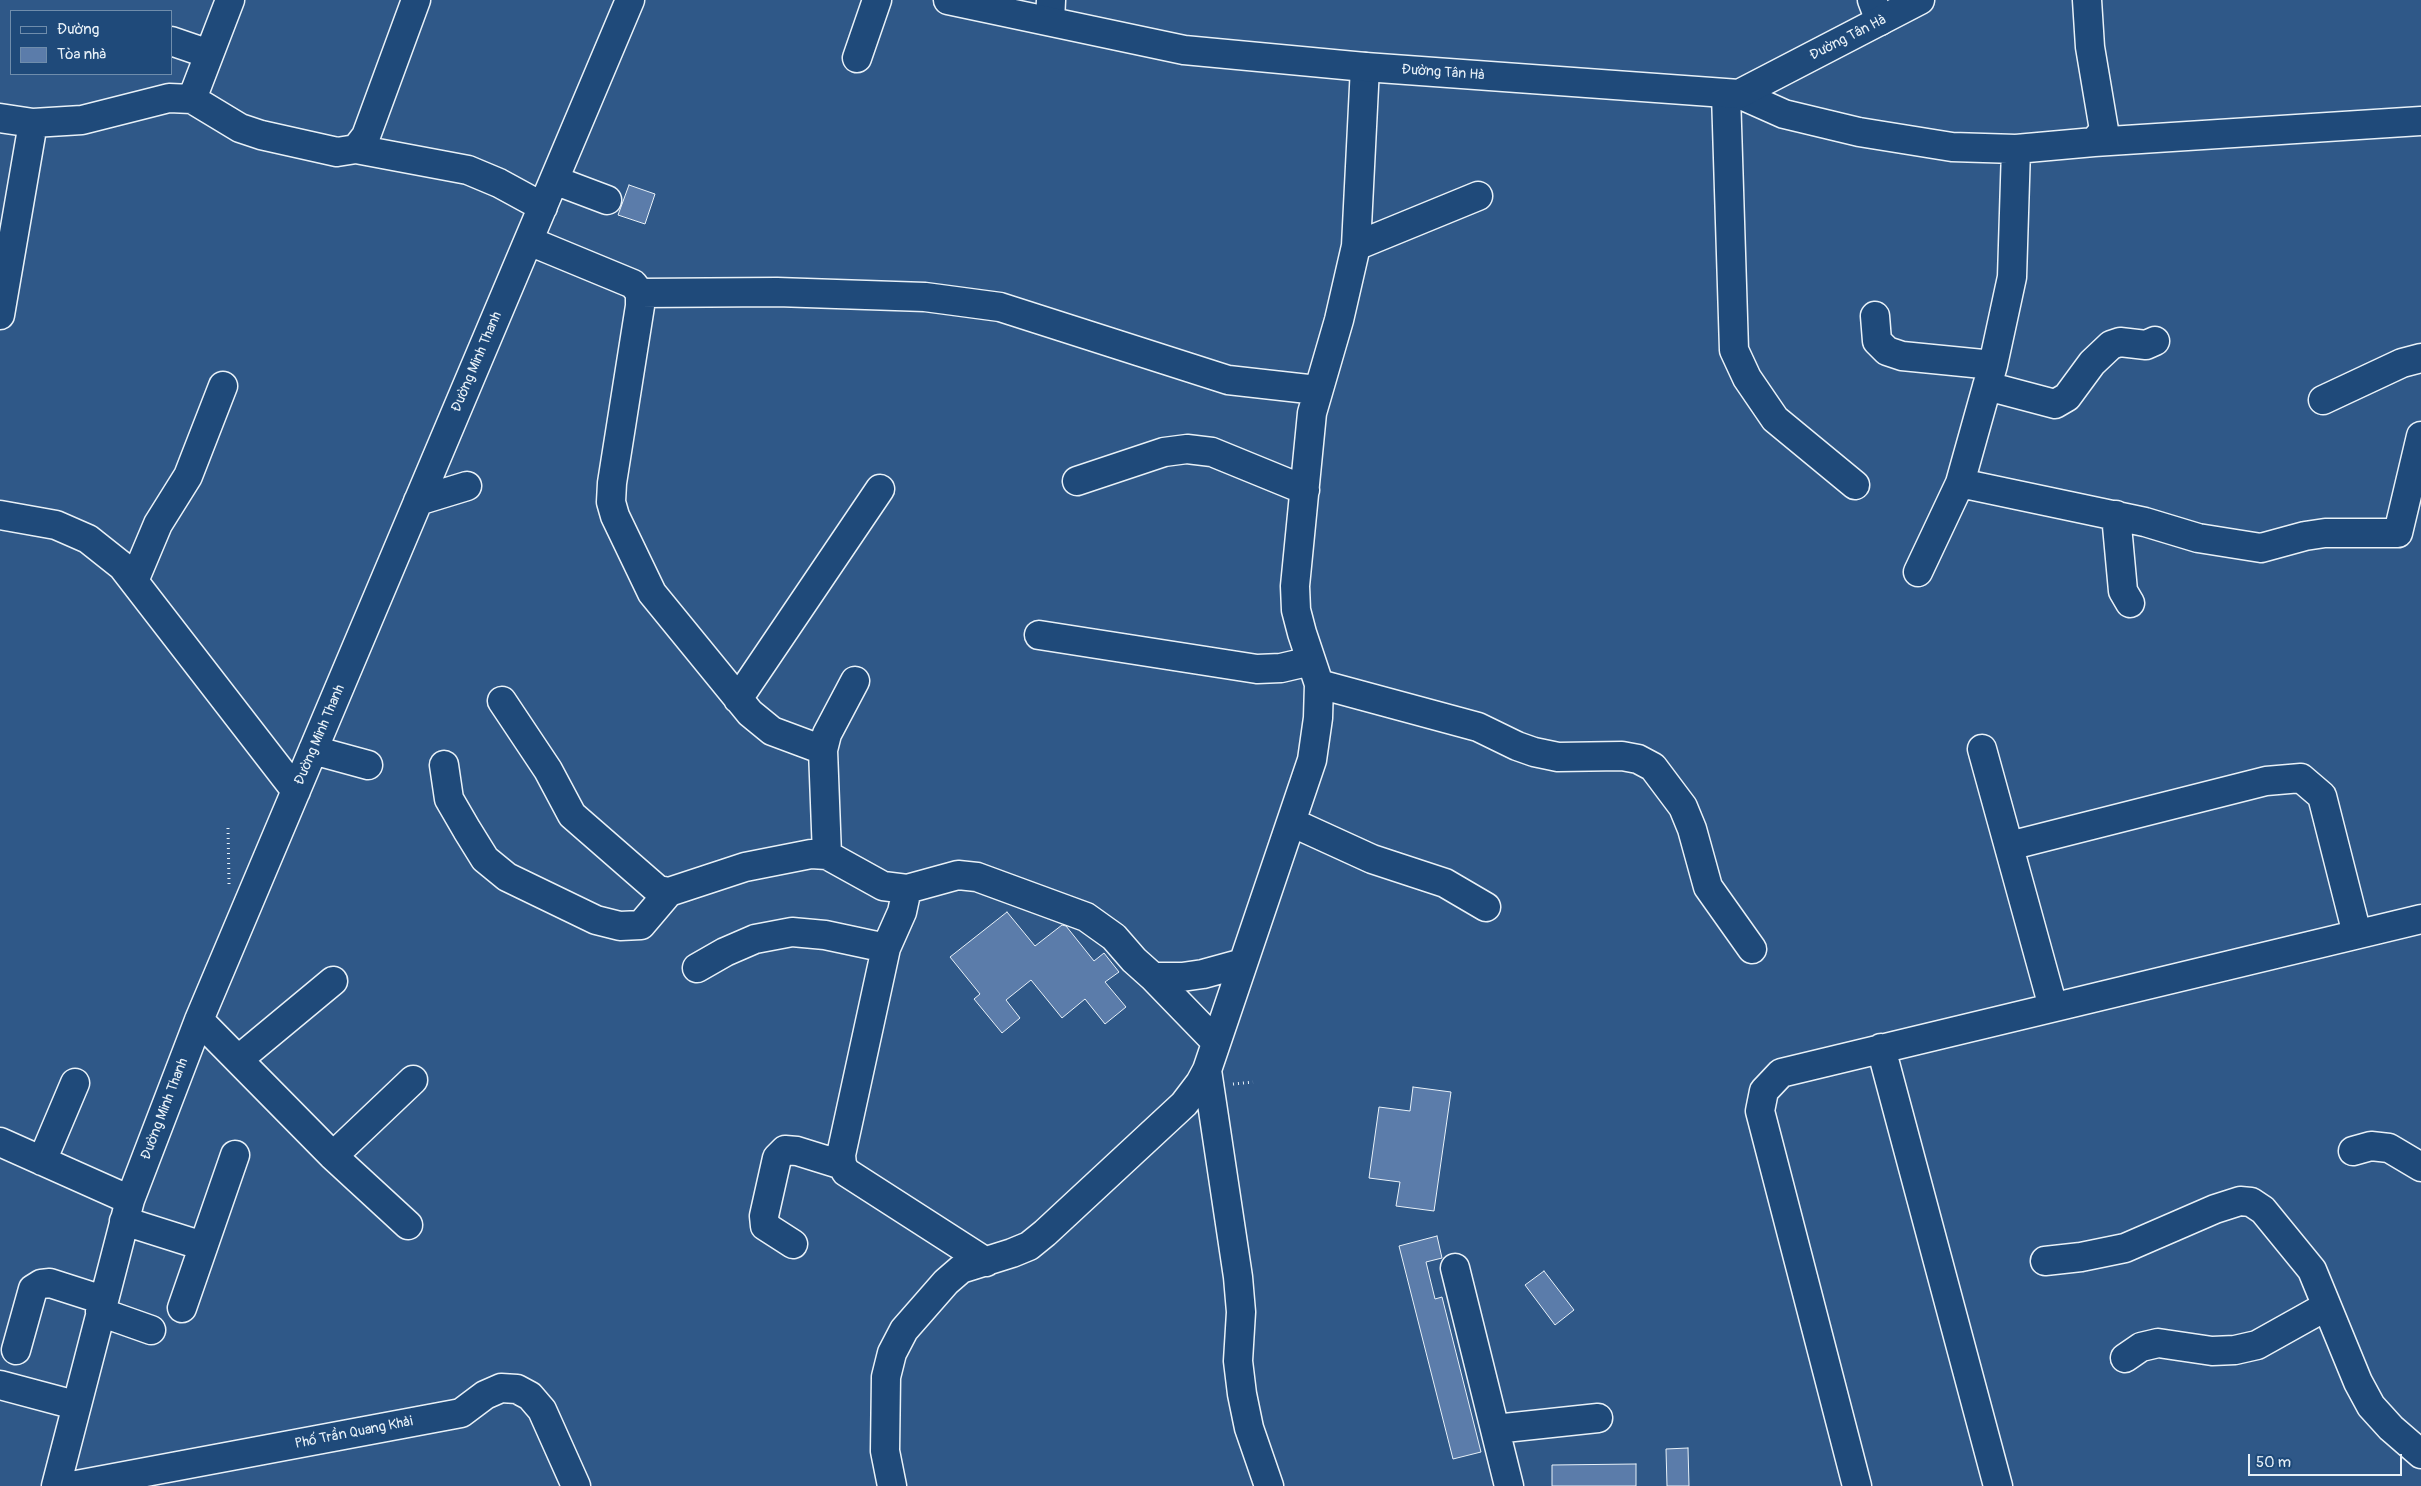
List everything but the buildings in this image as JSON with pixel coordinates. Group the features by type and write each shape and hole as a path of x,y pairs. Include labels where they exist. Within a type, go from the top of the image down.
{"street":[{"path":"192,100 230,0"},
{"path":"356,149 366,136 416,0"},
{"name":"Đường Minh Thanh","path":"56,1486 75,1405 127,1211 199,1020 630,0"},
{"path":"857,58 877,0"},
{"name":"Đường Tân Hà","path":"948,0 1050,11 1184,50 1365,67 1733,94 1876,11 1920,0"},
{"path":"2087,0 2090,47 2104,130 2094,142"},
{"path":"172,41 210,54"},
{"path":"892,1486 885,1451 886,1377 892,1353 904,1330 946,1282 961,1269 1029,1246 1046,1233 1184,1104 1207,1070 1312,760 1318,718 1315,672 1296,610 1295,586 1312,413 1317,390 1340,320 1356,246 1365,67"},
{"path":"1855,485 1775,418 1747,378 1734,350 1733,94 1784,114 1859,132 1952,147 2016,149 2094,142 2421,121"},
{"path":"0,118 33,123 82,120 168,98 192,100 240,128 261,135 337,152 356,149 468,170 499,183 543,207"},
{"path":"0,314 33,123"},
{"path":"1918,572 1960,482 1990,376 2012,277 2016,149"},
{"path":"554,180 607,200"},
{"path":"1356,246 1478,196"},
{"path":"529,241 633,284 640,293 640,306 610,502 615,516 652,593 750,713 772,730 823,750"},
{"path":"640,293 787,292 925,296 962,301 1000,307 1228,380 1317,390"},
{"path":"1875,316 1877,341 1887,352 1990,376 2055,404 2067,398 2098,357 2111,345 2120,342 2146,345 2155,341"},
{"path":"2323,400 2402,363 2421,358"},
{"path":"134,581 158,524 188,476 224,386"},
{"path":"1960,482 2116,515 2198,538 2261,548 2305,536 2398,533 2421,436"},
{"path":"1077,481 1156,454 1187,449 1212,452 1304,490"},
{"path":"418,501 467,486"},
{"path":"738,699 880,489"},
{"path":"0,515 56,525 88,539 122,566 296,791"},
{"path":"2116,515 2123,591 2130,603"},
{"path":"1039,635 1257,669 1280,668 1315,672 1478,727 1534,752 1558,757 1622,756 1638,759 1653,767 1683,807 1692,829 1708,886 1752,949"},
{"path":"827,855 823,750 827,734 855,681"},
{"path":"502,701 548,770 572,815 658,890 669,892 745,867 811,854 827,855 883,886 907,889 958,875 977,877 1086,917 1114,938 1216,1042"},
{"path":"1982,749 2053,1007"},
{"path":"313,750 368,765"},
{"path":"444,765 450,799 467,830 485,858 507,877 596,920 620,926 640,925 669,892"},
{"path":"2009,846 2266,781 2301,778 2322,796 2357,934"},
{"path":"1291,822 1372,859 1445,883 1486,907"},
{"path":"907,889 902,912 886,948 841,1155 842,1165 846,1172 986,1262"},
{"path":"1857,1486 1760,1111 1764,1092 1781,1073 2421,919"},
{"path":"697,968 725,952 755,939 792,932 825,935 886,948"},
{"path":"1153,976 1182,977 1202,974 1243,962"},
{"path":"238,1059 333,982"},
{"path":"199,1020 333,1156 408,1225"},
{"path":"1882,1048 1998,1486"},
{"path":"1207,1070 1238,1277 1241,1312 1238,1361 1242,1394 1249,1428 1269,1486"},
{"path":"333,1156 413,1080"},
{"path":"42,1161 75,1083"},
{"path":"0,1142 42,1161 127,1211 204,1246"},
{"path":"2353,1151 2371,1146 2389,1148 2421,1167"},
{"path":"793,1244 765,1226 764,1216 777,1158 785,1150 797,1150 842,1165"},
{"path":"182,1308 235,1155"},
{"path":"2045,1261 2082,1257 2125,1248 2215,1209 2240,1201 2251,1202 2263,1210 2304,1258 2319,1286 2325,1307 2358,1382 2371,1406 2391,1428 2421,1454"},
{"path":"1454,1268 1509,1486"},
{"path":"16,1350 33,1289 41,1284 50,1283 151,1330"},
{"path":"2125,1358 2141,1347 2158,1343 2212,1351 2235,1350 2257,1344 2325,1307"},
{"path":"0,1385 75,1405"},
{"name":"Phố Trần Quang Khải","path":"71,1486 461,1413 485,1395 501,1388 517,1389 530,1396 542,1410 576,1486"},
{"path":"1495,1429 1598,1418"}]}
